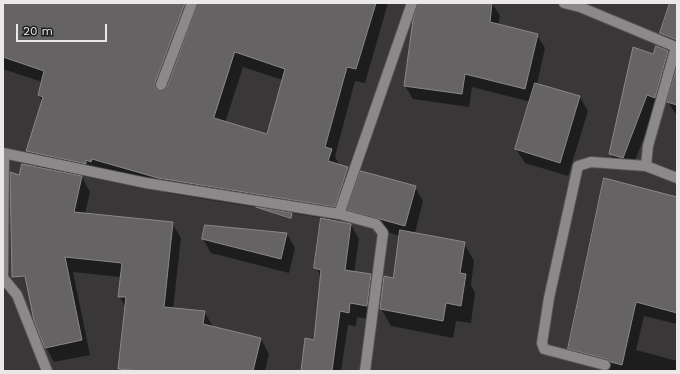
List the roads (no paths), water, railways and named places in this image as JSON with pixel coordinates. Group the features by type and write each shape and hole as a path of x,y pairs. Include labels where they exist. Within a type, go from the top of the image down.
{"street":[{"path":"162,85 192,3"},
{"path":"339,214 412,3"},
{"path":"564,3 581,5 676,46 648,146 646,166"},
{"path":"47,371 17,295 3,279 3,153 146,183 339,214 376,224 383,233 365,371"},
{"path":"605,365 544,349 542,343 549,298 578,166 590,162 646,166 677,178"}]}
